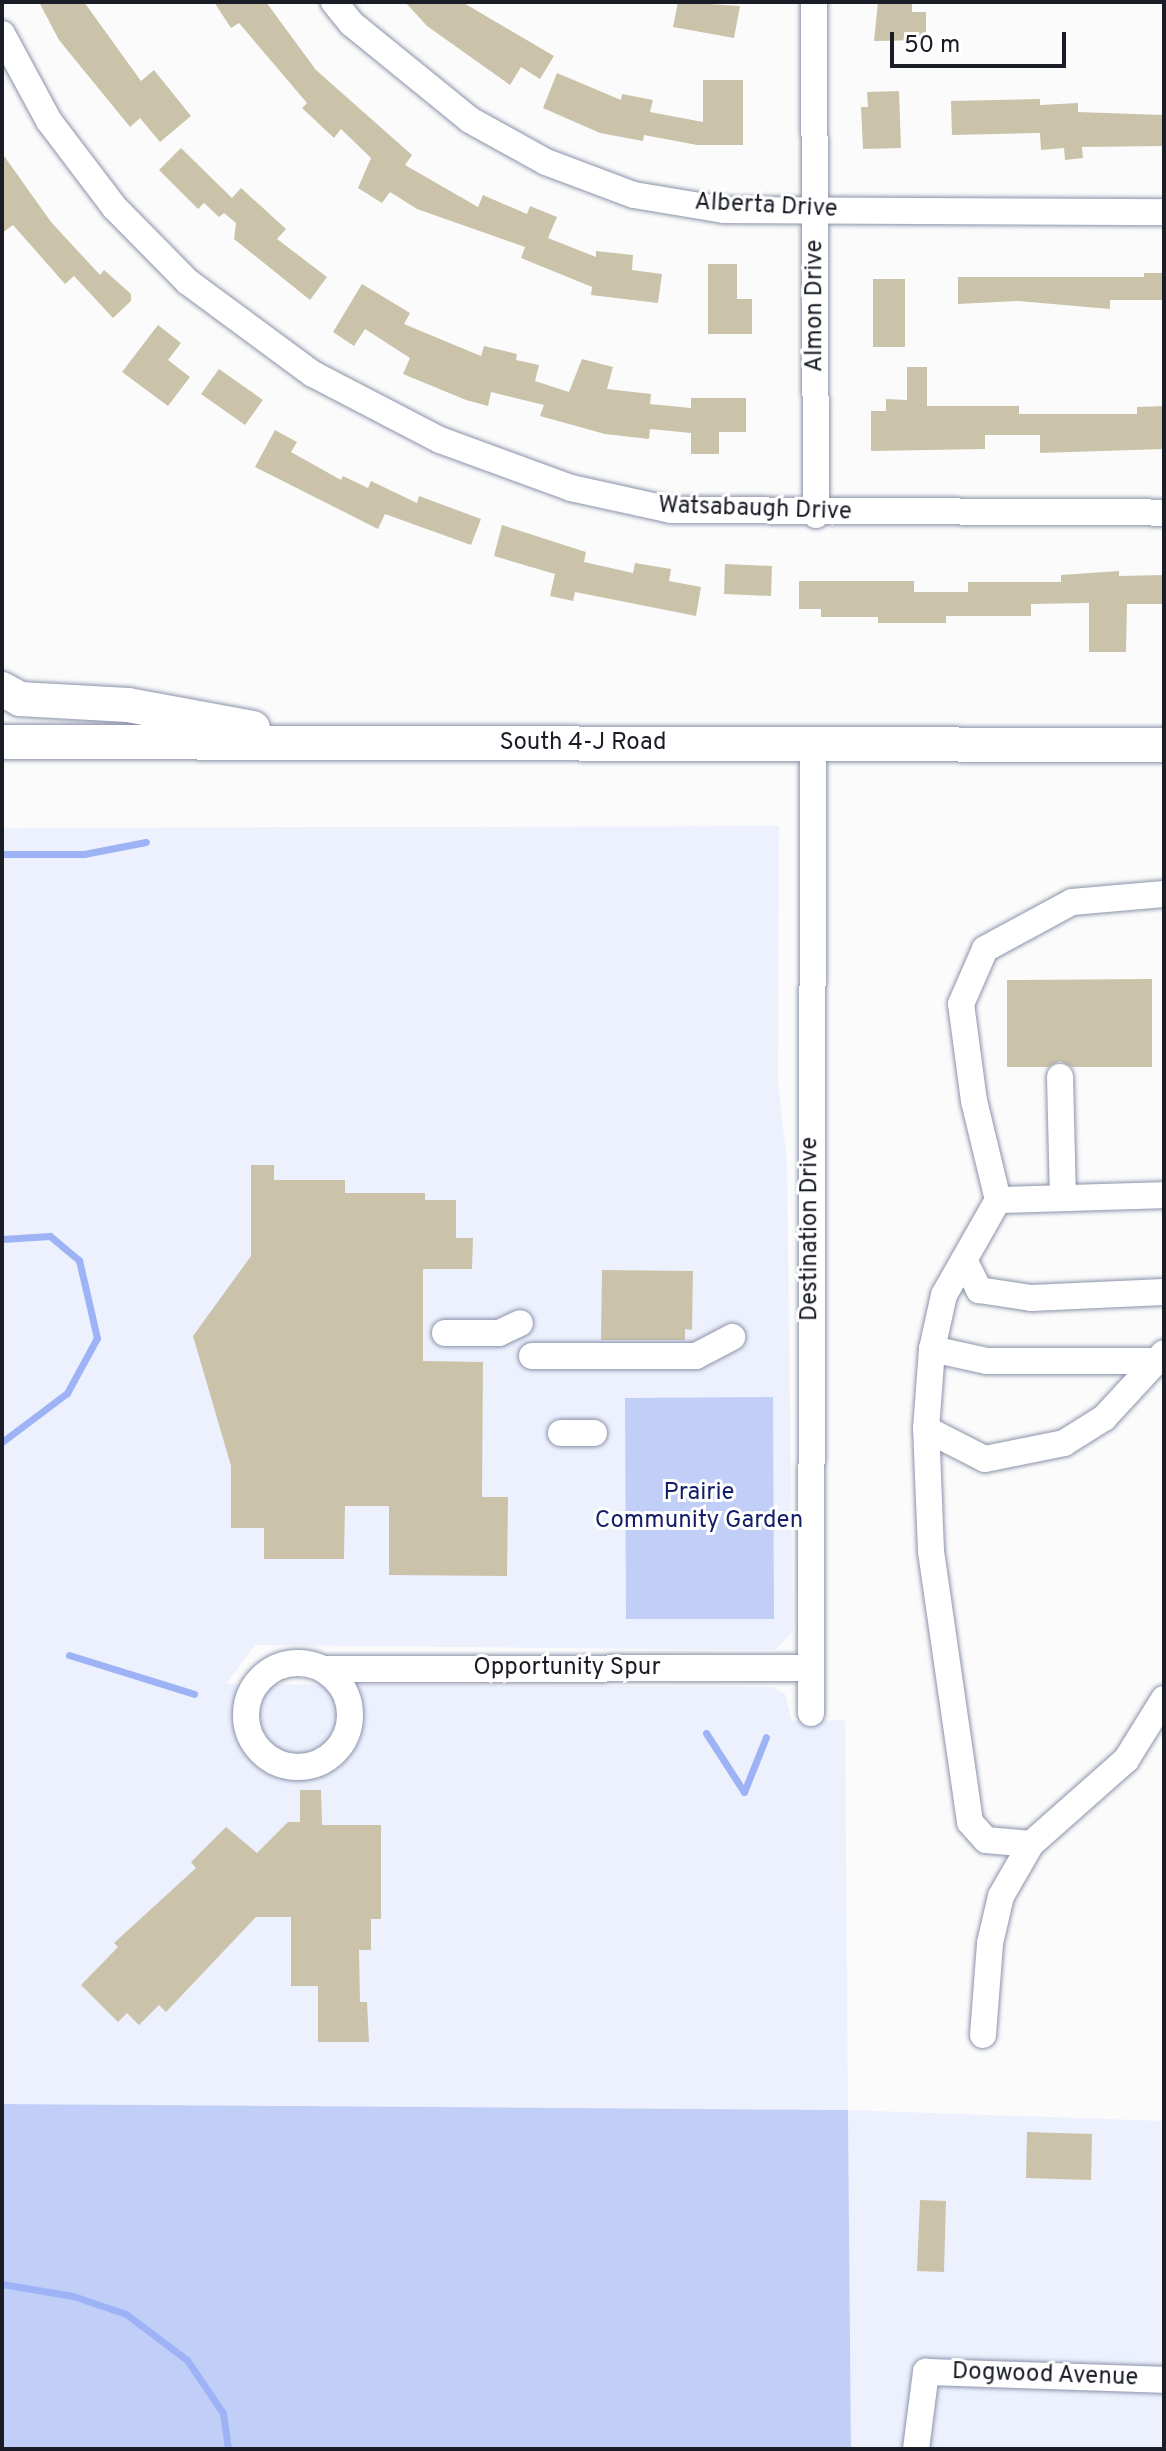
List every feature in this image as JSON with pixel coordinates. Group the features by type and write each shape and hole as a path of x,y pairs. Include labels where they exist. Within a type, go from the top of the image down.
{"main road":[{"path":"2,689 20,699 128,705 340,744"},
{"name":"South 4-J Road","path":"2,742 1164,745"}],"street":[{"name":"Alberta Drive","path":"334,2 401,66 470,120 546,162 634,195 724,210 1164,212"},
{"name":"Almon Drive","path":"814,2 816,515"},
{"name":"Watsabaugh Drive","path":"2,34 49,121 115,208 188,282 313,374 440,440 571,488 671,510 816,515 1164,513"},
{"name":"Destination Drive","path":"811,1713 813,744"},
{"path":"1031,1844 986,1840 970,1822 931,1551 926,1429 932,1349 944,1295 998,1200 974,1101 961,1004 985,949 1072,902 1164,894"},
{"path":"1060,1077 1063,1198"},
{"path":"998,1200 1164,1195"},
{"path":"964,1260 979,1290 1031,1298 1164,1292"},
{"path":"445,1333 499,1333 520,1323"},
{"path":"532,1356 696,1356 732,1337"},
{"path":"932,1349 987,1361 1158,1357"},
{"path":"926,1429 985,1459 1064,1443 1104,1418 1158,1357"},
{"path":"561,1433 594,1433"},
{"name":"Opportunity Spur","path":"324,1669 347,1696 348,1731 327,1759 310,1766 276,1763 262,1753 246,1724 251,1691 275,1667 308,1663 324,1669 811,1668"},
{"path":"983,2035 990,1943 1001,1896 1031,1844 1126,1760 1164,1699"},
{"name":"Dogwood Avenue","path":"916,2449 926,2372 1164,2380"}],"shaded area":[{"path":"779,826 778,1081 787,1164 793,1631 776,1650 255,1645 226,1684 773,1687 785,1694 792,1721 845,1720 848,2110 2,2104 2,828"},
{"path":"848,2110 1164,2121 1164,2449 851,2449"}],"green space":[{"name":"Prairie Community Garden","path":"773,1397 774,1619 626,1619 625,1398"},
{"path":"2,2104 848,2110 851,2449 2,2449"}],"building":[{"path":"39,2 84,2 141,81 154,70 191,116 160,142 140,118 130,127 59,40"},
{"path":"214,2 266,2 316,70 412,155 405,165 478,207 483,195 527,214 530,206 557,217 548,238 596,257 596,251 633,255 632,270 662,274 658,303 591,295 592,287 521,258 525,247 417,209 390,192 382,203 358,188 371,158 341,129 334,138 302,108 307,103 239,23 231,28"},
{"path":"405,2 462,2 554,56 540,79 521,67 510,85 427,26"},
{"path":"678,2 740,6 734,38 673,27"},
{"path":"878,2 912,2 912,12 926,12 926,40 874,41"},
{"path":"557,73 621,100 622,94 653,100 650,112 703,122 703,80 743,80 743,145 697,145 644,135 643,141 600,133 543,108"},
{"path":"899,91 901,148 863,149 861,107 868,107 867,92"},
{"path":"1040,99 1040,105 1078,103 1078,112 1164,115 1164,146 1082,147 1083,158 1065,160 1064,148 1041,150 1040,133 952,135 951,101"},
{"path":"181,148 232,198 241,188 286,229 277,239 327,277 310,300 234,239 236,223 224,213 219,217 204,203 198,209 159,170"},
{"path":"2,153 51,222 100,275 104,270 131,294 131,301 113,318 74,276 65,284 13,225 2,233"},
{"path":"708,264 737,264 737,299 752,299 752,334 708,334"},
{"path":"1144,273 1164,273 1164,300 1110,300 1110,309 1018,301 958,304 958,277 1144,277"},
{"path":"873,279 905,279 905,347 873,347"},
{"path":"362,284 410,313 404,324 481,356 484,346 517,354 516,360 539,365 535,381 569,392 582,359 613,367 607,389 651,394 650,404 691,408 691,398 746,398 746,432 719,432 719,454 691,454 691,433 650,429 649,439 605,434 540,416 544,405 491,392 488,406 466,400 403,374 410,358 365,329 354,346 333,332"},
{"path":"158,325 181,343 168,360 190,377 168,406 122,372"},
{"path":"907,367 927,367 927,406 1019,406 1019,414 1137,414 1137,407 1164,406 1164,449 1040,453 1040,435 985,435 985,449 871,451 871,411 886,411 886,399 907,400"},
{"path":"219,369 263,400 245,425 201,394"},
{"path":"275,430 297,442 291,452 341,480 343,476 368,488 371,481 417,503 419,496 481,519 471,545 385,514 378,529 255,467"},
{"path":"502,525 586,552 584,562 633,573 635,563 671,569 669,581 701,587 696,616 575,592 573,601 550,596 555,574 494,556"},
{"path":"725,564 772,566 771,596 724,594"},
{"path":"1119,571 1119,576 1164,575 1164,604 1127,604 1126,652 1089,652 1089,603 1031,604 1031,616 946,616 946,623 878,623 878,617 821,617 821,609 799,609 799,581 914,581 914,592 968,592 968,582 1061,582 1061,575"},
{"path":"1152,979 1152,1067 1072,1067 1060,1061 1048,1067 1007,1067 1007,980"},
{"path":"251,1165 274,1165 274,1180 345,1180 345,1193 425,1193 425,1200 456,1200 456,1238 473,1238 472,1269 423,1269 423,1361 483,1362 482,1497 508,1497 507,1576 389,1575 389,1506 345,1506 344,1559 264,1559 264,1528 231,1528 231,1466 193,1336 251,1256"},
{"path":"602,1270 693,1271 692,1330 685,1329 685,1340 601,1340"},
{"path":"300,1790 321,1790 322,1825 381,1825 381,1919 371,1919 371,1950 359,1950 360,2002 367,2002 369,2042 318,2042 318,1986 291,1986 291,1917 256,1917 166,2012 159,2005 139,2025 127,2013 118,2022 81,1985 118,1947 114,1943 196,1868 191,1862 226,1827 257,1853 288,1822 300,1822"},
{"path":"1027,2132 1092,2134 1091,2180 1026,2178"},
{"path":"920,2200 946,2201 944,2272 917,2271"}],"waterway":[{"path":"2,854 84,854 146,842"},
{"path":"2,1239 50,1236 79,1260 97,1338 67,1393 2,1442"},
{"path":"69,1655 194,1694"},
{"path":"706,1733 744,1792"},
{"path":"744,1792 766,1737"},
{"path":"2,2284 73,2296 126,2314 187,2360 223,2413 228,2449"}]}
